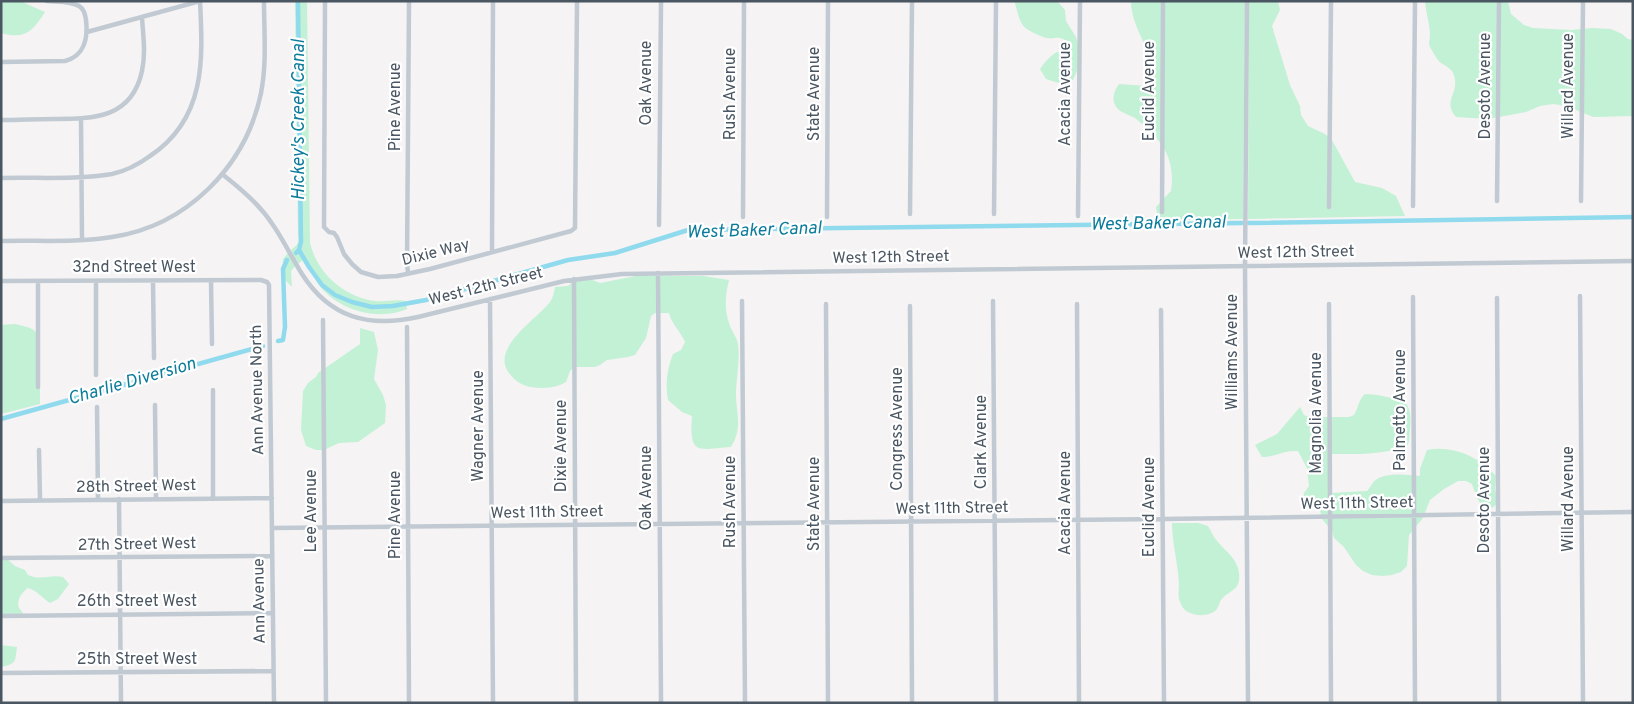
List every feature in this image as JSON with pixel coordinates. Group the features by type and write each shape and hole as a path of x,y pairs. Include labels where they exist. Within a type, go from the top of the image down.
{"street":[{"path":"1,62 69,60 76,56 84,46 87,32 85,13 82,9 73,4 47,1"},
{"path":"1,178 82,177 113,174 135,165 162,147 182,125 194,99 199,79 201,60 200,1 87,32"},
{"path":"1,241 82,240 122,235 157,224 188,206 210,188 234,158 249,130 261,93 264,56 264,1"},
{"name":"Dixie Way","path":"325,1 324,227 328,232 334,233 338,237 347,260 361,272 378,277 408,274 571,231 574,228 577,1"},
{"name":"Pine Avenue","path":"408,274 409,1"},
{"path":"492,252 493,1"},
{"name":"Oak Avenue","path":"659,224 661,1"},
{"name":"Rush Avenue","path":"743,217 744,1"},
{"name":"State Avenue","path":"827,217 828,1"},
{"path":"910,214 912,1"},
{"path":"994,214 996,1"},
{"name":"Acacia Avenue","path":"1078,216 1080,1"},
{"name":"Euclid Avenue","path":"1162,212 1164,1"},
{"name":"Williams Avenue","path":"1247,1 1245,267 1248,703"},
{"path":"1329,207 1331,1"},
{"path":"1413,206 1415,1"},
{"name":"Desoto Avenue","path":"1497,200 1499,1"},
{"name":"Willard Avenue","path":"1581,201 1582,1"},
{"path":"1,120 80,119 99,117 116,109 126,101 135,89 143,64 142,17"},
{"path":"80,119 82,240"},
{"name":"West 12th Street","path":"222,174 249,197 269,219 313,289 326,302 343,312 369,321 396,322 574,279 609,274 1245,267 1633,260"},
{"name":"Oak Avenue","path":"658,273 661,703"},
{"name":"Dixie Avenue","path":"574,279 576,703"},
{"path":"212,280 212,344"},
{"name":"32nd Street West","path":"1,281 260,280 266,282"},
{"path":"38,281 38,387"},
{"path":"96,281 96,375"},
{"path":"154,281 154,358"},
{"name":"Ann Avenue North","path":"266,282 269,285 270,314 272,498"},
{"name":"Willard Avenue","path":"1580,296 1583,703"},
{"name":"Palmetto Avenue","path":"1413,297 1415,703"},
{"name":"Desoto Avenue","path":"1497,298 1499,703"},
{"name":"Wagner Avenue","path":"490,299 493,703"},
{"name":"Rush Avenue","path":"742,301 745,703"},
{"name":"Clark Avenue","path":"994,301 996,703"},
{"name":"State Avenue","path":"826,304 828,703"},
{"name":"Acacia Avenue","path":"1077,304 1080,703"},
{"name":"Magnolia Avenue","path":"1329,304 1331,703"},
{"name":"Congress Avenue","path":"910,306 912,703"},
{"name":"Euclid Avenue","path":"1161,310 1164,703"},
{"name":"Lee Avenue","path":"323,320 326,703"},
{"name":"Pine Avenue","path":"407,328 409,703"},
{"path":"213,390 213,499"},
{"path":"155,405 156,499"},
{"path":"97,407 98,500"},
{"path":"39,450 40,500"},
{"name":"28th Street West","path":"1,501 272,498"},
{"name":"Ann Avenue","path":"272,498 274,703"},
{"path":"119,500 121,703"},
{"name":"West 11th Street","path":"272,528 744,524 1633,512"},
{"name":"27th Street West","path":"1,558 272,556"},
{"name":"26th Street West","path":"1,616 273,613"},
{"name":"25th Street West","path":"1,673 273,671"}],"green space":[{"path":"1,1 20,1 45,12 28,32 16,35 1,33"},
{"path":"295,1 307,1 310,243 314,254 325,273 343,289 364,299 406,301 407,309 385,314 373,314 350,308 340,303 322,289 303,260 298,264 291,250 298,242"},
{"path":"1014,1 1057,1 1065,10 1066,21 1076,37 1080,52 1078,69 1073,80 1062,84 1046,79 1040,69 1058,51 1067,49 1068,43 1060,38 1046,38 1026,28 1021,22"},
{"path":"1131,1 1245,1 1243,219 1158,220 1156,207 1171,191 1172,179 1169,158 1152,133 1135,118 1118,109 1113,99 1119,84 1147,86 1155,80 1151,59 1135,21"},
{"path":"1249,1 1278,1 1280,10 1272,26 1290,85 1300,106 1301,115 1308,126 1325,134 1332,140 1355,182 1382,188 1396,196 1405,216 1248,219"},
{"path":"1425,1 1508,1 1511,14 1524,25 1533,28 1571,30 1611,29 1633,40 1633,116 1593,117 1567,106 1553,104 1540,106 1526,112 1488,119 1456,117 1452,112 1450,103 1455,85 1454,74 1438,60 1429,46 1430,31"},
{"path":"288,253 295,266 291,271 292,287 282,277 283,259"},
{"path":"636,276 703,276 729,280 726,309 730,326 737,342 739,355 736,390 738,425 731,447 698,448 692,438 692,416 682,412 668,400 667,377 669,365 673,354 681,350 685,342 669,313 655,313 651,316 646,338 635,355 607,360 595,367 574,367 570,371 566,382 558,386 536,388 527,386 518,382 509,373 505,363 510,344 526,325 550,302 555,287 568,286 574,281 590,279 600,283"},
{"path":"15,324 34,330 39,336 40,404 1,414 1,325"},
{"path":"360,328 374,332 378,350 374,379 386,405 385,423 358,442 339,443 324,450 316,450 306,446 301,430 303,391 318,373 360,344"},
{"path":"1365,394 1403,399 1408,406 1410,416 1409,442 1404,449 1400,450 1367,454 1330,454 1331,493 1367,491 1375,480 1387,475 1420,476 1420,469 1427,450 1446,449 1465,454 1482,463 1496,476 1497,504 1492,508 1481,504 1472,484 1466,481 1458,481 1430,500 1423,518 1409,535 1407,566 1401,572 1392,575 1372,575 1363,571 1356,565 1344,547 1334,538 1332,531 1322,519 1320,510 1303,502 1304,493 1309,486 1307,468 1298,451 1262,457 1255,445 1277,434 1300,407 1304,415 1309,417 1349,417 1354,415"},
{"path":"1172,523 1198,523 1208,526 1236,563 1239,573 1237,587 1224,596 1217,609 1209,614 1191,614 1181,604"},
{"path":"1,559 7,559 33,577 63,577 69,584 58,599 50,603 37,592 28,588 18,602 19,608 24,615 1,616"},
{"path":"1,645 17,647 13,663 1,667"}],"waterway":[{"name":"Hickey's Creek Canal","path":"296,253 301,242 298,1"},
{"name":"West Baker Canal","path":"1249,223 1633,217"},
{"name":"West Baker Canal","path":"299,250 322,285 335,295 372,307 393,306 426,300 568,260 615,253 688,230 1242,223"},
{"name":"Charlie Diversion","path":"278,341 283,340 285,327 283,269 287,260"},
{"name":"Charlie Diversion","path":"1,419 263,346"}]}
